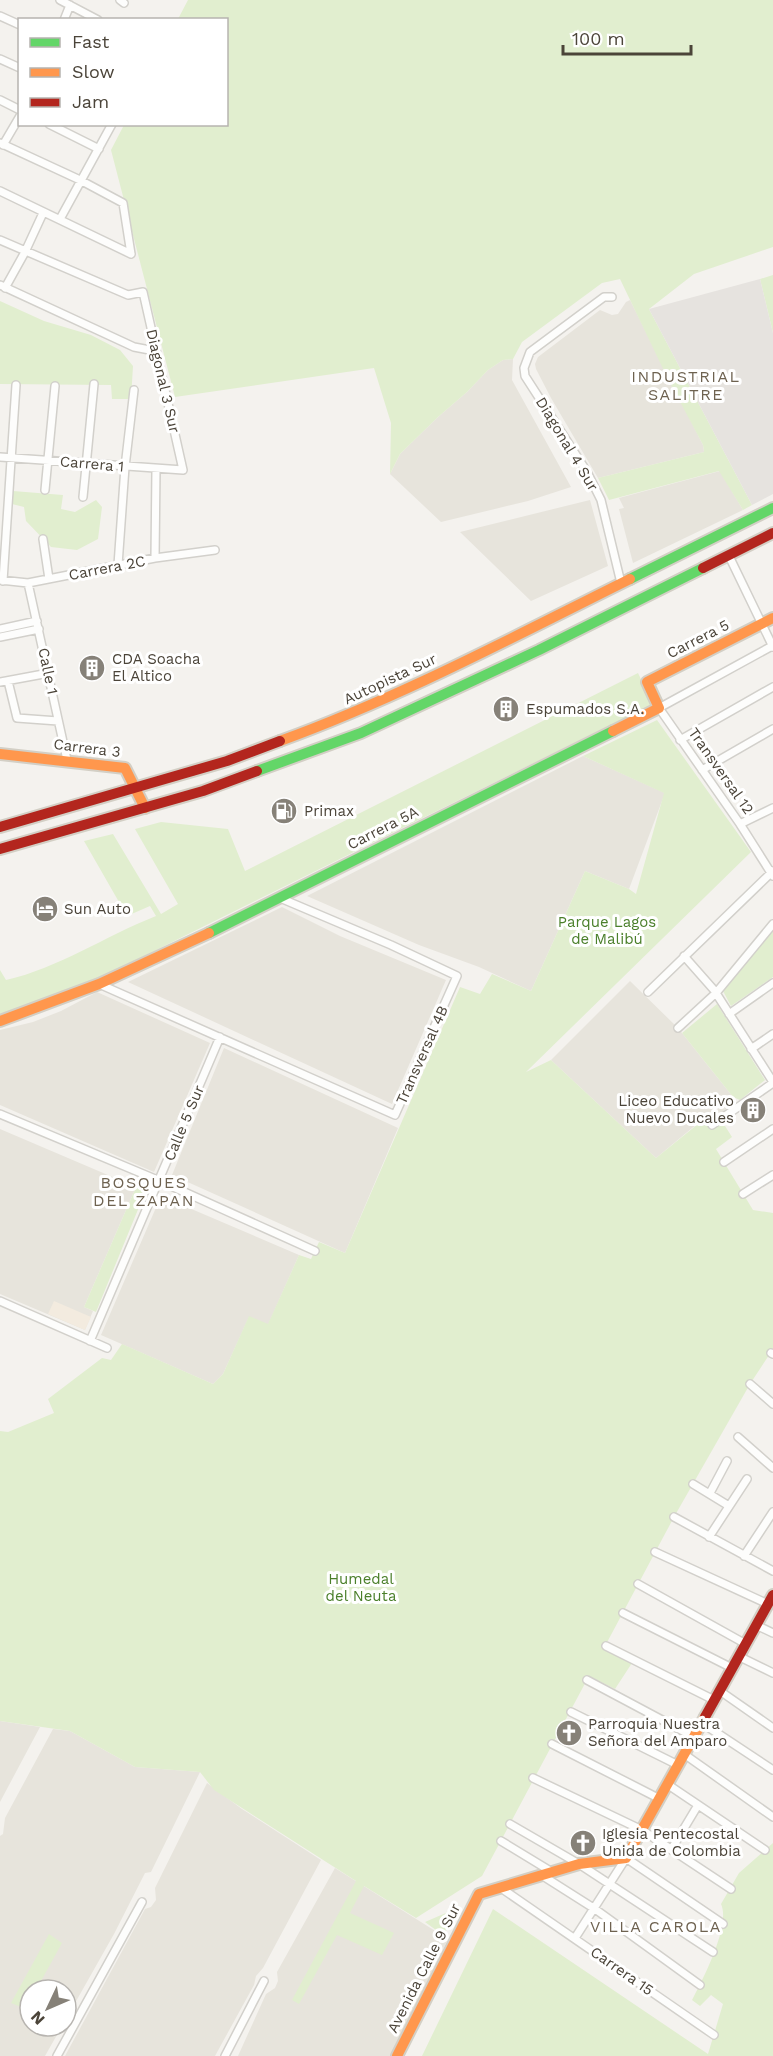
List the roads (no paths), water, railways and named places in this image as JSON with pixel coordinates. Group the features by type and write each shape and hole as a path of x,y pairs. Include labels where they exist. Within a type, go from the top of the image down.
{"main road":[{"name":"Autopista Sur","path":"0,827 227,761 342,718 501,644 773,508"},
{"path":"0,849 233,781 361,733 539,650 773,533"},
{"name":"Carrera 5","path":"647,682 773,618"},
{"name":"Transversal 12","path":"647,682 659,708"},
{"name":"Carrera 5A","path":"0,1022 99,984 280,898 659,708"},
{"name":"Carrera 3","path":"0,754 125,768 145,808"},
{"path":"501,1888 579,1864 626,1858 770,1600"},
{"name":"Avenida Calle 9 Sur","path":"397,2056 479,1894 501,1888"}],"street":[{"path":"60,0 94,18"},
{"path":"65,18 70,5"},
{"path":"0,16 18,25"},
{"path":"0,59 18,67"},
{"path":"0,100 18,109"},
{"path":"0,191 131,254 123,203 80,180 2,144 18,119"},
{"path":"53,126 99,149"},
{"path":"60,219 111,126"},
{"path":"43,213 25,252 3,287 134,347 155,351"},
{"path":"0,240 25,252"},
{"name":"Diagonal 3 Sur","path":"25,252 128,295 143,292 183,470"},
{"name":"Diagonal 4 Sur","path":"612,297 604,297 530,352 524,368 525,376 586,472 601,500 621,583"},
{"path":"83,497 94,384"},
{"path":"1,581 16,386"},
{"path":"45,490 55,386"},
{"path":"118,565 125,467 134,390"},
{"name":"Carrera 1","path":"0,457 183,470"},
{"path":"155,558 156,469"},
{"path":"43,539 49,579"},
{"name":"Carrera 2C","path":"1,581 28,583 155,558 214,550"},
{"path":"729,556 773,647"},
{"name":"Calle 1","path":"28,583 67,760"},
{"path":"0,629 38,625"},
{"path":"0,637 38,625"},
{"name":"Carrera 5A","path":"659,708 773,647"},
{"path":"49,673 4,682 17,718 58,721"},
{"path":"680,740 773,687"},
{"name":"Transversal 12","path":"659,708 772,873"},
{"path":"702,770 773,729"},
{"path":"740,824 773,808"},
{"path":"648,992 772,873"},
{"name":"Transversal 4B","path":"99,984 395,1114 457,976 280,898"},
{"path":"678,1028 716,993 773,924"},
{"path":"684,956 716,993 773,1083 712,1125"},
{"path":"729,1014 773,983"},
{"path":"751,1049 773,1034"},
{"name":"Calle 5 Sur","path":"90,1341 220,1038"},
{"path":"0,1114 160,1181 315,1251"},
{"path":"724,1162 773,1129"},
{"path":"744,1194 773,1175"},
{"path":"0,1301 107,1348"},
{"path":"750,1384 773,1404"},
{"path":"738,1437 773,1468"},
{"path":"710,1493 727,1461"},
{"path":"709,1537 747,1479"},
{"path":"693,1484 729,1506"},
{"path":"744,1556 773,1512"},
{"path":"674,1517 773,1571"},
{"path":"656,1552 770,1600"},
{"path":"638,1584 744,1643"},
{"path":"623,1613 732,1668"},
{"path":"756,1625 773,1633"},
{"path":"606,1646 717,1696 773,1728"},
{"path":"738,1656 773,1673"},
{"path":"587,1680 694,1737"},
{"path":"571,1712 678,1765"},
{"path":"702,1723 773,1770"},
{"path":"552,1744 660,1799"},
{"path":"684,1754 773,1817"},
{"path":"533,1778 642,1830 731,1889"},
{"path":"667,1784 765,1850"},
{"path":"671,1850 698,1805"},
{"path":"510,1824 579,1864 713,1952"},
{"path":"501,1841 700,1985"},
{"path":"575,1938 626,1858 723,1924"},
{"name":"Carrera 15","path":"501,1888 714,2035"},
{"path":"57,2056 142,1902"},
{"path":"225,2056 264,1982"}],"place":[{"name":"CDA Soacha El Altico","path":"92,668"},
{"name":"Espumados S.A.","path":"506,709"},
{"name":"Primax","path":"284,811"},
{"name":"Sun Auto","path":"45,909"},
{"name":"Liceo Educativo Nuevo Ducales","path":"753,1110"},
{"name":"Parroquia Nuestra Señora del Amparo","path":"569,1733"},
{"name":"Iglesia Pentecostal Unida de Colombia","path":"583,1843"}],"district":[{"name":"INDUSTRIAL SALITRE","path":"686,385"},
{"name":"BOSQUES DEL ZAPAN","path":"144,1191"},
{"name":"VILLA CAROLA","path":"656,1926"}],"park label":[{"name":"Parque Lagos de Malibú","path":"607,930"},
{"name":"Humedal del Neuta","path":"361,1588"}]}
